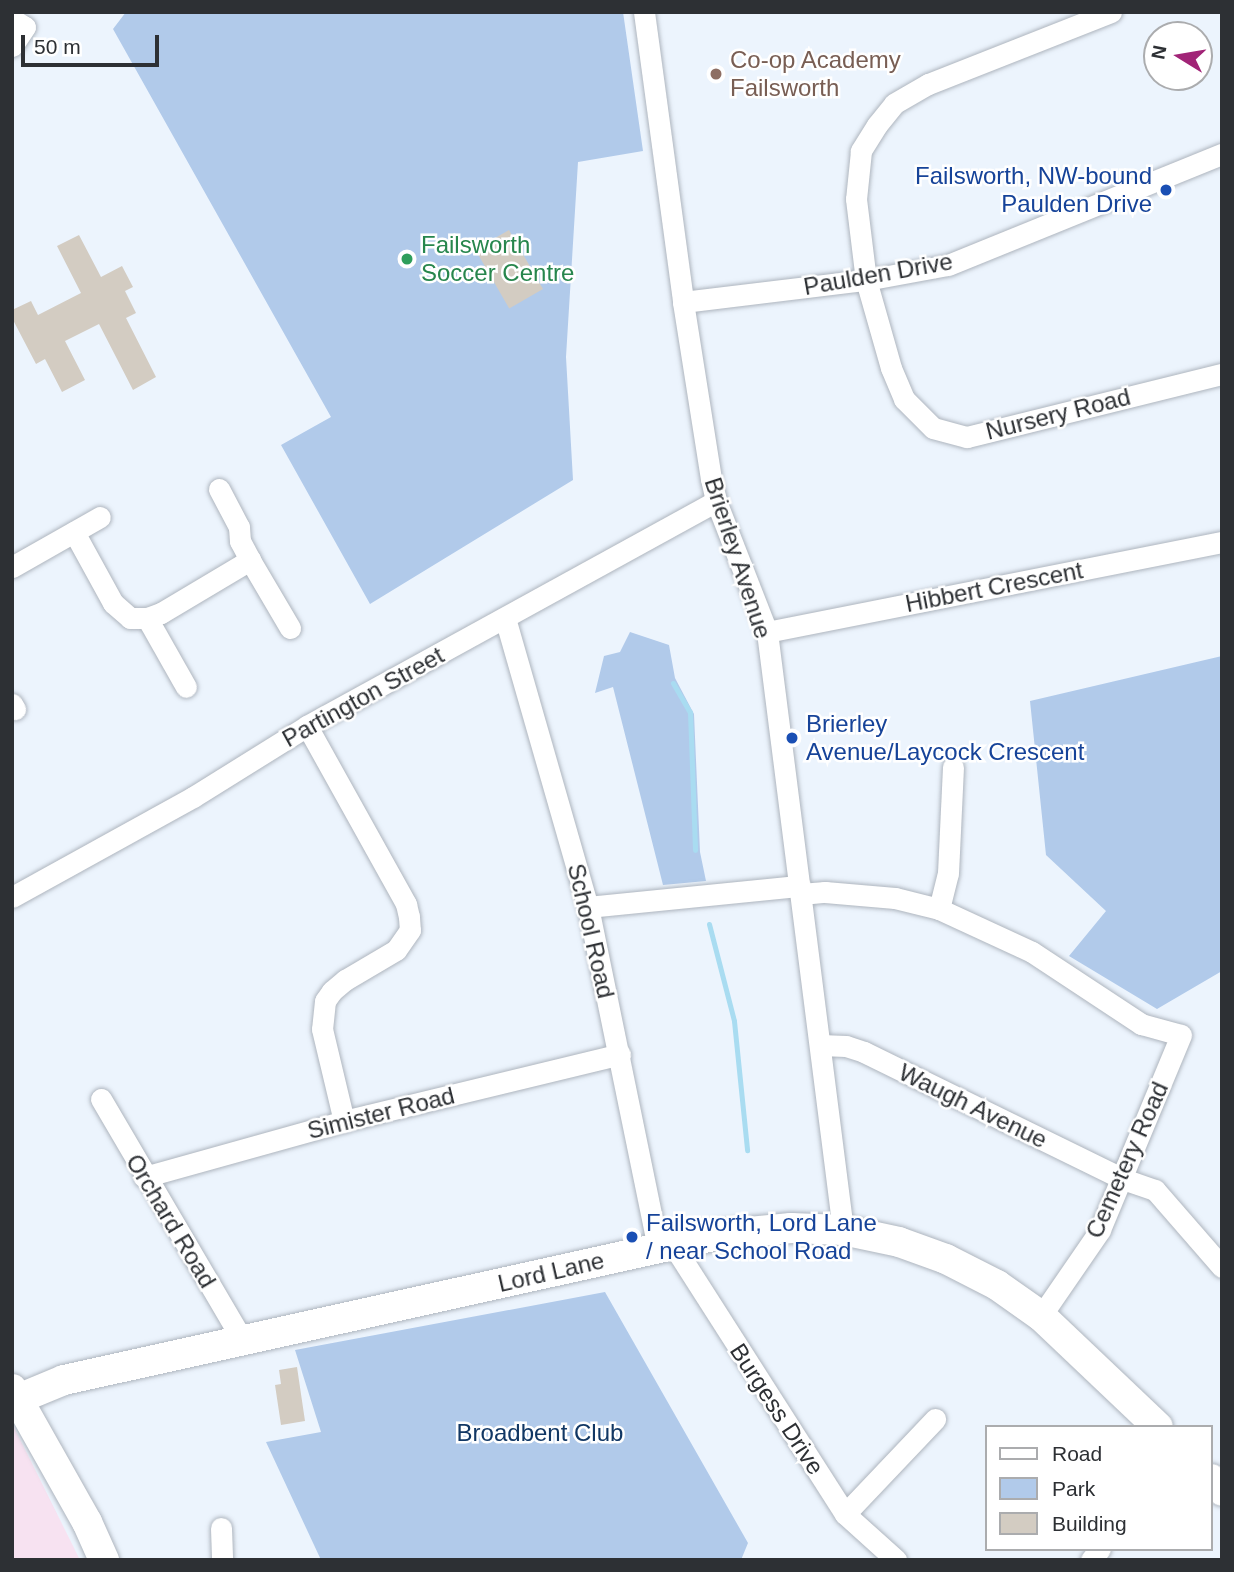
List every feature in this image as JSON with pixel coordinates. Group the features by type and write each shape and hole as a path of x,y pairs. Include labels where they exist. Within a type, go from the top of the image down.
{"street":[{"name":"Brierley Avenue","path":"644,12 683,302 716,502 767,632 843,1230"},
{"name":"Nursery Road","path":"1111,12 928,84 894,103 861,151 856,199 866,280 891,368 904,398 933,428 967,437 1222,374"},
{"path":"12,19 25,27 12,46"},
{"name":"Paulden Drive","path":"683,302 866,280 948,265 1222,154"},
{"path":"219,489 239,527 240,541 290,628"},
{"name":"Partington Street","path":"12,897 193,797 307,726 716,502"},
{"path":"15,558 74,532 100,517"},
{"path":"74,532 113,603 130,618 147,618 250,560"},
{"name":"Hibbert Crescent","path":"767,632 1222,541"},
{"path":"147,618 186,687"},
{"name":"School Road","path":"505,618 589,907 620,1054 666,1247"},
{"path":"307,726 406,904 409,918 410,930 396,950 345,980 332,990 325,1001 323,1028 344,1121"},
{"path":"589,907 800,890 895,898 939,909 948,873 953,767"},
{"name":"Cemetery Road","path":"939,909 1032,952 1141,1024 1181,1035 1100,1230 1041,1316"},
{"name":"Waugh Avenue","path":"820,1045 846,1046 864,1052 1123,1179 1155,1190 1222,1267"},
{"name":"Simister Road","path":"144,1177 344,1121 620,1054"},
{"name":"Orchard Road","path":"101,1099 144,1177 243,1341"},
{"name":"Lord Lane","path":"15,1394 64,1380 718,1235 792,1228 843,1230 899,1242 946,1259 997,1285 1041,1316 1156,1425"},
{"name":"Burgess Drive","path":"666,1247 845,1514 895,1560"},
{"path":"15,1394 87,1522 104,1560"},
{"path":"845,1514 935,1419"},
{"path":"221,1528 222,1560"}],"shaded area":[{"path":"12,1423 80,1560 12,1560"}],"green space":[{"name":"Failsworth Soccer Centre","path":"126,12 623,12 643,151 578,162 566,357 573,480 370,604 281,445 331,417 113,29"},
{"path":"630,632 669,645 675,678 694,714 700,852 706,881 663,885 613,687 595,693 604,656 620,652"},
{"path":"1222,656 1222,971 1157,1009 1069,956 1106,911 1046,855 1030,701"},
{"name":"Broadbent Club","path":"605,1292 748,1543 741,1560 321,1560 266,1442 321,1432 295,1350"}],"building":[{"path":"509,230 543,289 509,308 475,250"},
{"path":"79,235 101,277 122,266 133,287 125,291 136,313 126,318 156,377 133,390 99,324 65,341 85,380 62,392 45,359 36,364 12,318 12,310 31,301 38,315 81,293 57,246"},
{"path":"297,1367 305,1421 281,1425 275,1385 281,1384 279,1370"}],"waterway":[{"path":"673,683 690,712 695,850"},
{"path":"709,924 734,1021 747,1150"}],"place":[{"name":"Co-op Academy Failsworth","path":"716,74"},
{"name":"Failsworth, NW-bound Paulden Drive","path":"1166,190"},
{"name":"Failsworth Soccer Centre","path":"407,259"},
{"name":"Brierley Avenue/Laycock Crescent","path":"792,738"},
{"name":"Failsworth, Lord Lane / near School Road","path":"632,1237"}]}
